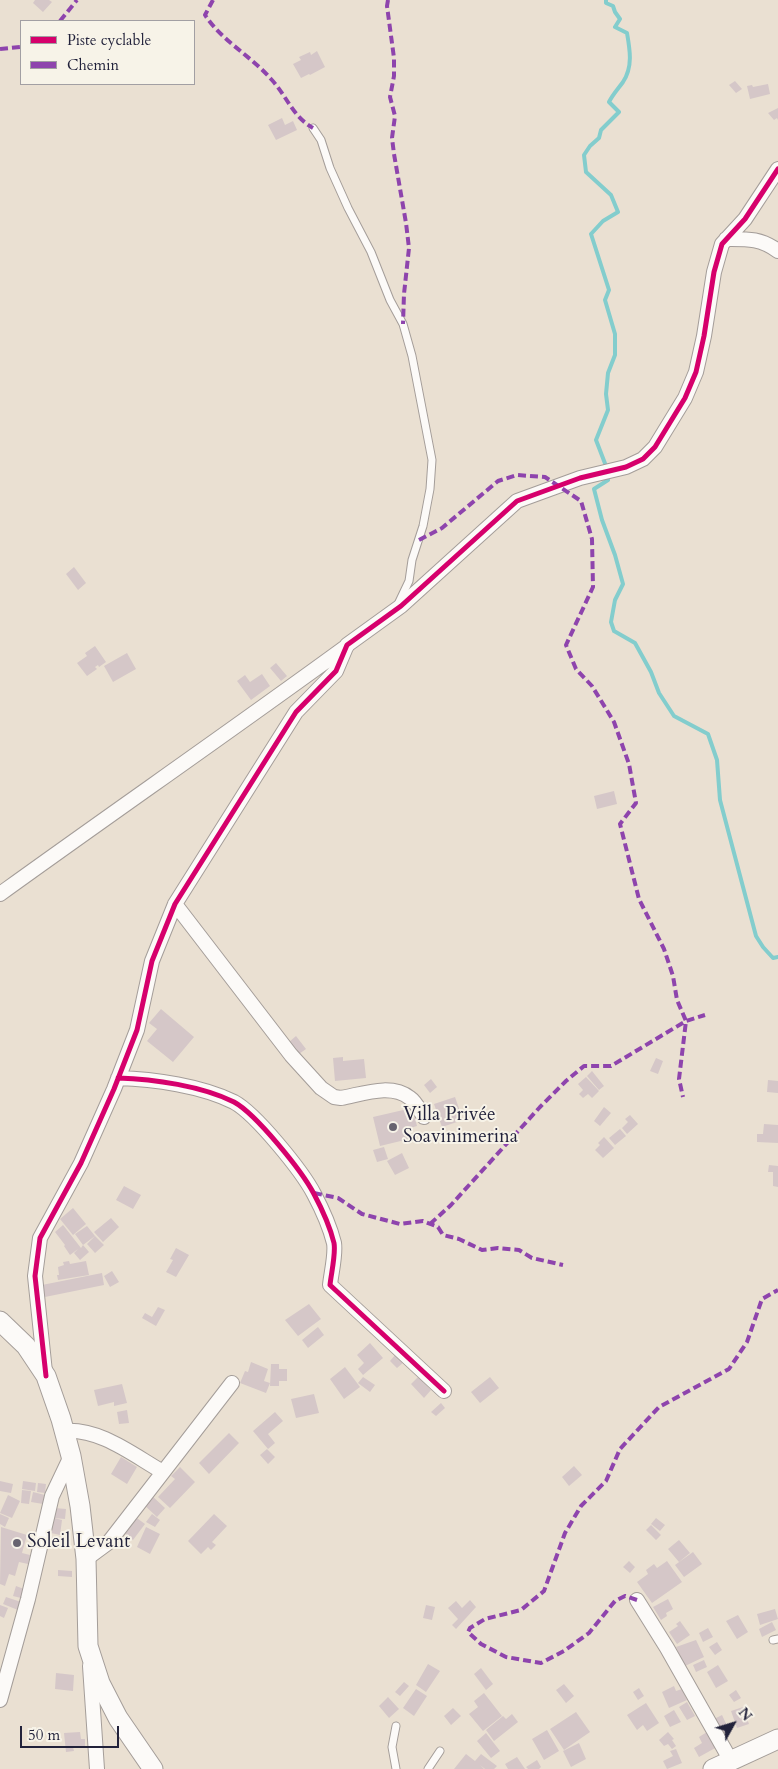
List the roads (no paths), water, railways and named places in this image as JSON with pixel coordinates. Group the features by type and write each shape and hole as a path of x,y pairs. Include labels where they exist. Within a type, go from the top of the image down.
{"main road":[{"path":"0,1321 26,1346 46,1376 71,1456 80,1506 86,1559 88,1646 100,1683 114,1709 153,1769"},
{"path":"713,1769 778,1739"}],"street":[{"path":"0,894 114,811 222,737 396,610 517,501 580,478 626,467 643,459 655,447 685,398 696,372 714,272 722,244 745,219 778,169"},
{"path":"726,239 761,241 778,251"},
{"path":"46,1376 35,1276 40,1238 100,1123 137,1030 152,961 175,904 296,712 336,671 348,646"},
{"path":"175,904 290,1055 321,1088 334,1097 341,1098 385,1090 400,1092 412,1098 424,1117"},
{"path":"118,1078 143,1079 177,1084 223,1098 236,1103 257,1121 291,1161 314,1193 335,1245 330,1285 444,1391"},
{"path":"86,1559 109,1542 232,1383"},
{"path":"64,1431 78,1430 105,1439 163,1472"},
{"path":"0,1700 28,1599 52,1496 71,1456"},
{"path":"637,1600 667,1648 731,1761"},
{"path":"88,1646 97,1769"}],"lane":[{"path":"314,128 321,140 330,168 348,208 371,252 390,300 403,324 412,356 432,460 430,489 423,526 412,560 409,581 396,610"},
{"path":"396,1726 392,1747 396,1769"},
{"path":"428,1769 440,1751"}],"waterway":[{"path":"606,0 606,3 613,6 620,19 615,27 627,33 630,58 626,76 609,102 619,112 601,130 599,138 584,155 586,172 611,195 618,212 603,221 591,234 609,290 605,300 615,334 615,355 608,373 606,394 608,410 596,440 606,466"},
{"path":"608,480 594,489 623,584 615,600 611,622 614,631 635,643 651,672 659,693 674,716 708,734 717,760 720,800 756,936 773,958 778,957"}],"place":[{"name":"Villa Privée Soavinimerina","path":"393,1127"},
{"name":"Soleil Levant","path":"17,1543"}]}
